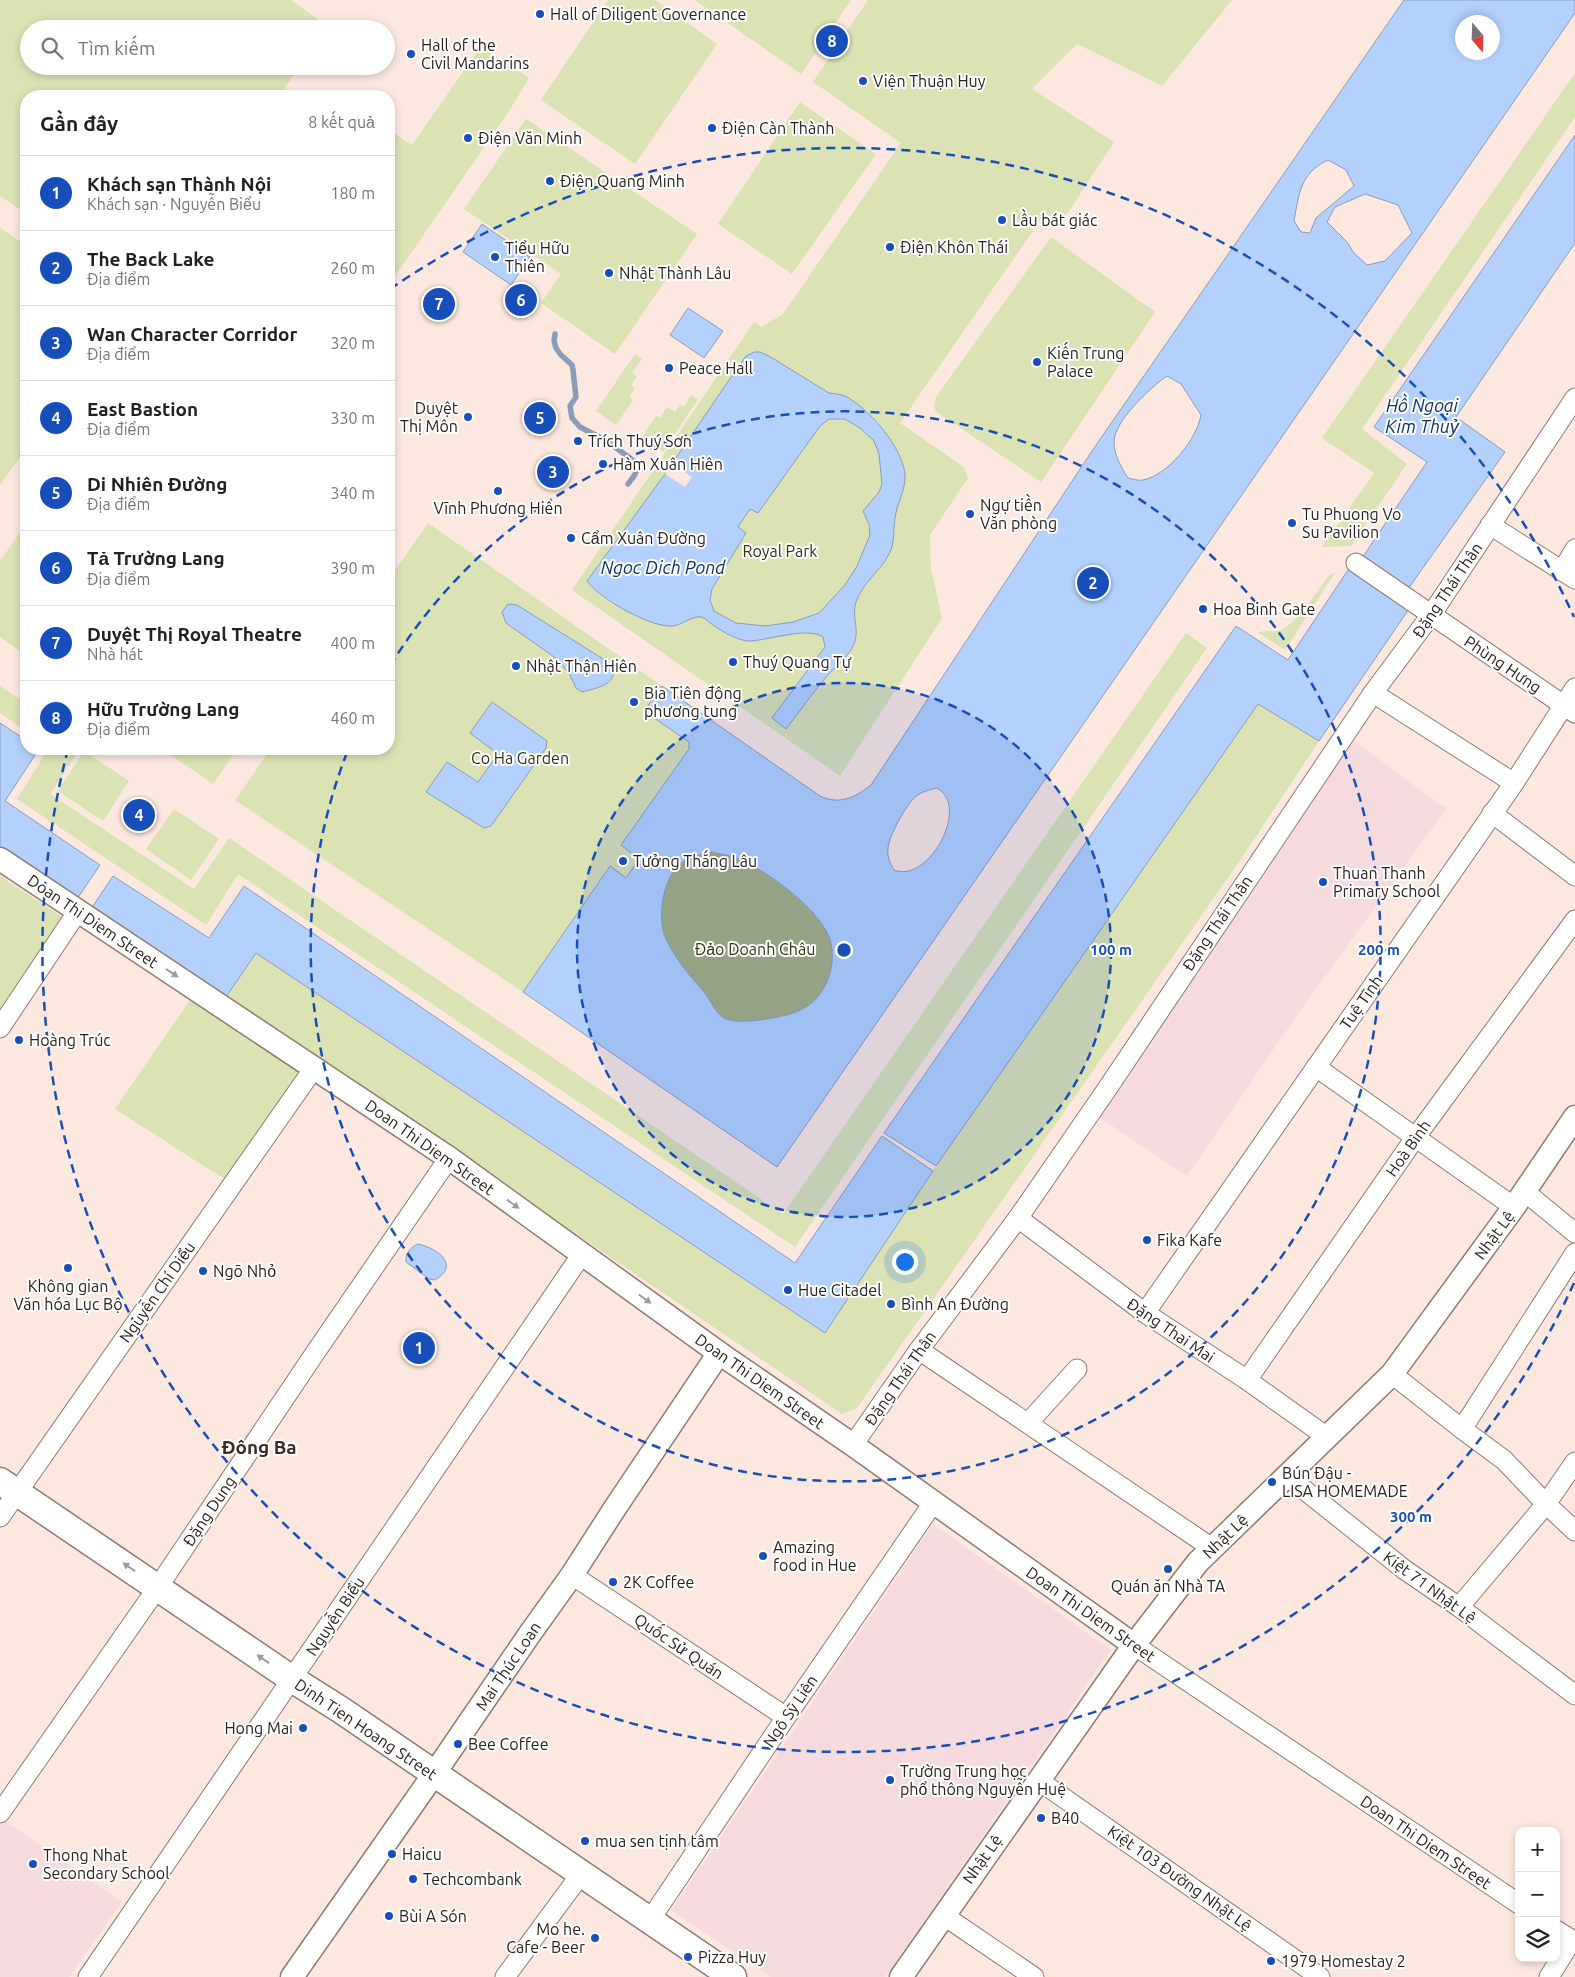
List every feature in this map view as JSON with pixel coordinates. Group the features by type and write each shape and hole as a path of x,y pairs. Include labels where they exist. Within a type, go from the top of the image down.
{"main road":[{"name":"Dinh Tien Hoang Street","path":"8,1487 292,1679 341,1710 733,1977"}],"street":[{"name":"Đặng Thái Thân","path":"853,1445 919,1350 1018,1218 1107,1089 1372,693 1431,615 1575,398"},
{"path":"1490,525 1568,575 1575,549"},
{"name":"Phùng Hưng","path":"1356,563 1569,709"},
{"name":"Tuệ Tĩnh","path":"1145,1314 1492,813 1569,709 1575,688"},
{"path":"1372,693 1514,783"},
{"path":"1492,813 1575,876"},
{"name":"Doan Thi Diem Street","path":"0,859 449,1158 719,1353 853,1445 1134,1645 1515,1901"},
{"path":"0,1028 78,911"},
{"name":"Hoà Bình","path":"1246,1380 1415,1138 1575,920"},
{"path":"1316,1067 1415,1138 1575,1233"},
{"name":"Nguyễn Chí Diểu","path":"0,1517 8,1487 314,1068"},
{"name":"Nhật Lệ","path":"901,1977 1134,1645 1198,1562 1392,1374 1519,1199 1575,1117"},
{"name":"Đặng Dung","path":"0,1813 158,1587 449,1158"},
{"name":"Đặng Thai Mai","path":"1018,1218 1145,1314 1246,1380 1327,1437"},
{"path":"1462,1429 1575,1253"},
{"name":"Nguyễn Biểu","path":"88,1977 582,1254"},
{"path":"919,1350 1212,1548"},
{"name":"Mai Thúc Loan","path":"292,1977 434,1774 528,1635 572,1575 719,1353"},
{"path":"1028,1423 1077,1369"},
{"path":"1392,1374 1504,1460 1575,1531"},
{"path":"1459,1607 1546,1504 1575,1462"},
{"name":"Kiệt 71 Nhật Lệ","path":"1287,1476 1405,1570 1459,1607 1575,1695"},
{"name":"Ngô Sỹ Liên","path":"650,1920 933,1503"},
{"name":"Quốc Sử Quán","path":"572,1575 786,1717"},
{"name":"Kiệt 103 Đường Nhật Lệ","path":"1038,1780 1320,1977"},
{"path":"506,1977 581,1874"},
{"path":"943,1915 1034,1977"},
{"path":"1560,1932 1572,1940 1560,1959"},
{"path":"1549,1977 1558,1962"}],"shaded area":[{"path":"1352,739 1447,808 1295,1018 1187,1176 1099,1117 1207,959 1201,956"},
{"name":"Trường Trung học phổ thông Nguyễn Huệ","path":"933,1524 1111,1650 885,1977 771,1977 671,1911"},
{"name":"Thong Nhat Secondary School","path":"4,1820 122,1902 69,1977 0,1977 0,1825"}],"green space":[{"path":"0,0 291,0 319,20 20,20 20,75 294,75 283,90 20,90 20,209 0,196"},
{"path":"608,0 655,0 717,44 635,164 541,100"},
{"path":"695,0 851,0 801,74"},
{"name":"Royal Park","path":"868,0 1232,0 1162,86 1077,44 1032,89 1114,142 1060,225 1044,215 900,423 964,467 968,478 930,535 931,569 942,618 840,776 572,590 754,322 761,327 783,314 901,143 813,82"},
{"path":"481,46 529,78 511,108 395,276 395,134 412,145"},
{"path":"1575,73 1575,117 1362,429 1407,464 1351,546 1322,547 1374,473 1322,438"},
{"path":"800,102 876,154 792,274 718,224"},
{"path":"526,119 697,234 615,354 541,303 561,274 464,209"},
{"path":"0,228 20,241 20,457 0,485"},
{"path":"1051,237 1155,312 1041,482 938,413 934,408 936,397"},
{"path":"635,354 642,359 632,373 637,376 631,385 635,388 629,397 633,400 616,425 596,411"},
{"path":"691,395 698,399 663,452 641,438 656,416 660,418 667,407 675,412 680,404 684,407"},
{"name":"Co Ha Garden","path":"428,523 662,686 644,711 689,742 689,749 621,845 639,859 626,878 609,866 523,992 235,800 267,755 395,755 395,570"},
{"path":"20,533 20,651 0,637 0,561"},
{"path":"1335,573 1285,650 1258,633 1278,631 1288,626 1301,614 1329,575"},
{"path":"1186,633 1207,648 795,1247 238,874 206,925 17,799 44,755 76,755 50,794 194,889 229,838 783,1214"},
{"path":"0,686 20,699 20,727 0,713"},
{"path":"1258,704 1319,741 1241,859 857,1408 842,1414 226,997 256,953 825,1333 936,1166"},
{"path":"81,755 90,755 129,781 103,821 58,791"},
{"path":"171,755 234,755 213,784"},
{"path":"174,809 219,839 191,880 146,849"},
{"name":"Đảo Doanh Châu","path":"712,852 734,857 776,881 805,905 826,931 832,948 830,974 819,995 807,1007 790,1014 767,1019 732,1021 726,1019 717,1011 672,950 662,926 665,889 673,872 685,860"},
{"path":"0,876 62,917 0,1009"},
{"path":"197,990 311,1062 229,1182 115,1109"}],"water":[{"path":"1404,0 1575,0 1575,13 777,1167 523,992 610,866 626,878 639,859 621,845 689,749 689,742 644,711 662,686 820,796 834,800 847,799 871,785 1094,448","holes":["1328,160 1346,170 1354,186 1316,218 1310,233 1301,232 1294,221 1297,202 1306,178 1319,165","1365,194 1398,205 1412,233 1385,261 1367,265 1327,222 1335,207","1167,376 1181,384 1201,415 1194,435 1180,455 1153,477 1143,480 1128,478 1115,452 1114,442 1116,434 1120,424 1134,405","937,788 946,798 949,811 947,826 941,841 932,855 920,866 907,871 894,870 889,860 888,851 889,843 898,821 915,797 922,792","712,852 734,857 776,881 805,905 826,931 832,948 830,974 819,995 807,1007 790,1014 767,1019 749,1021 726,1019 717,1011 677,958 664,934 662,926 665,889 678,866 689,858"]},
{"name":"Hồ Ngoại Kim Thuỷ","path":"1575,135 1575,243 1456,417 1505,452 1408,589 1362,558 1427,462 1374,427"},
{"path":"482,224 530,257 511,285 463,252"},
{"path":"688,308 723,331 704,358 670,335"},
{"name":"Ngoc Dich Pond","path":"754,352 760,352 829,393 845,396 856,403 884,430 898,452 905,474 904,486 895,518 892,548 856,602 856,635 853,646 845,658 817,688 786,729 772,718 825,647 823,637 816,634 798,633 748,641 730,635 701,617 673,626 664,625 640,617 614,604 587,581 665,474 746,356","holes":["829,419 845,419 860,428 874,441 879,454 882,484 879,492 863,511 869,524 870,535 857,566 845,585 819,613 793,622 765,626 736,623 714,611 710,600 712,589 746,533 738,527 750,509 758,513 820,426"]},
{"path":"1350,567 1411,606 1319,741 1258,704 936,1166 884,1133 1236,626 1288,660"},
{"path":"508,604 517,605 600,657 614,668 611,679 604,685 582,692 576,688 570,675 557,659 506,623 502,612"},
{"path":"492,702 547,741 546,748 491,826 484,828 426,792 447,762 478,782 498,754 470,733"},
{"path":"0,723 20,736 20,755 35,755 5,801 100,865 77,899 0,847"},
{"path":"113,876 209,938 244,886 795,1263 882,1136 933,1171 825,1333 256,953 226,997 91,909"},
{"path":"418,1244 439,1253 446,1263 446,1269 443,1274 435,1280 429,1279 406,1262 406,1256 409,1251"}],"pier":[{"path":"672,463 692,477 685,487 665,474"}],"waterway":[{"path":"555,334 556,348 572,365 576,397 570,406 572,418 580,427 607,441 635,462 637,468 628,484"}],"place":[{"name":"Hall of Diligent Governance","path":"540,14"},
{"name":"Hữu Trường Lang","path":"832,41"},
{"name":"Hall of the Civil Mandarins","path":"411,54"},
{"name":"Viện Thuận Huy","path":"863,81"},
{"name":"Điện Càn Thành","path":"712,128"},
{"name":"Điện Văn Minh","path":"468,138"},
{"name":"Điện Quang Minh","path":"550,181"},
{"name":"Lầu bát giác","path":"1002,220"},
{"name":"Điện Khôn Thái","path":"890,247"},
{"name":"Tiểu Hữu Thiên","path":"495,257"},
{"name":"Nhật Thành Lâu","path":"609,273"},
{"name":"Tả Trường Lang","path":"521,300"},
{"name":"Duyệt Thị Royal Theatre","path":"439,304"},
{"name":"Kiến Trung Palace","path":"1037,362"},
{"name":"Peace Hall","path":"669,368"},
{"name":"Duyệt Thị Môn","path":"468,417"},
{"name":"Di Nhiên Đường","path":"540,418"},
{"name":"Trích Thuý Sơn","path":"578,441"},
{"name":"Hàm Xuân Hiên","path":"603,464"},
{"name":"Wan Character Corridor","path":"553,472"},
{"name":"Vĩnh Phương Hiên","path":"498,491"},
{"name":"Ngự tiền Văn phòng","path":"970,514"},
{"name":"Tu Phuong Vo Su Pavilion","path":"1292,523"},
{"name":"Cẩm Xuân Đường","path":"571,538"},
{"name":"The Back Lake","path":"1093,583"},
{"name":"Hoa Binh Gate","path":"1203,609"},
{"name":"Thuý Quang Tự","path":"733,662"},
{"name":"Nhật Thận Hiên","path":"516,666"},
{"name":"Bia Tiên động phương tung","path":"634,702"},
{"name":"East Bastion","path":"139,815"},
{"name":"Tưởng Thắng Lâu","path":"623,861"},
{"name":"Thuan Thanh Primary School","path":"1323,882"},
{"name":"Hoàng Trúc","path":"19,1040"},
{"name":"Fika Kafe","path":"1147,1240"},
{"name":"Không gian Văn hóa Lục Bộ","path":"68,1268"},
{"name":"Ngõ Nhỏ","path":"203,1271"},
{"name":"Hue Citadel","path":"788,1290"},
{"name":"Bình An Đường","path":"891,1304"},
{"name":"Khách sạn Thành Nội","path":"419,1348"},
{"name":"Bún Đậu - LISA HOMEMADE","path":"1272,1482"},
{"name":"Amazing food in Hue","path":"763,1556"},
{"name":"Quán ăn Nhà TA","path":"1168,1569"},
{"name":"2K Coffee","path":"613,1582"},
{"name":"Hong Mai","path":"303,1728"},
{"name":"Bee Coffee","path":"458,1744"},
{"name":"Trường Trung học phổ thông Nguyễn Huệ","path":"890,1780"},
{"name":"B40","path":"1041,1818"},
{"name":"mua sen tịnh tâm","path":"585,1841"},
{"name":"Haicu","path":"392,1854"},
{"name":"Thong Nhat Secondary School","path":"33,1864"},
{"name":"Techcombank","path":"413,1879"},
{"name":"Bùi A Són","path":"389,1916"},
{"name":"Mo he. Cafe - Beer","path":"595,1938"},
{"name":"Pizza Huy","path":"688,1957"},
{"name":"1979 Homestay 2","path":"1271,1961"}],"district":[{"name":"Đông Ba","path":"259,1447"}]}
